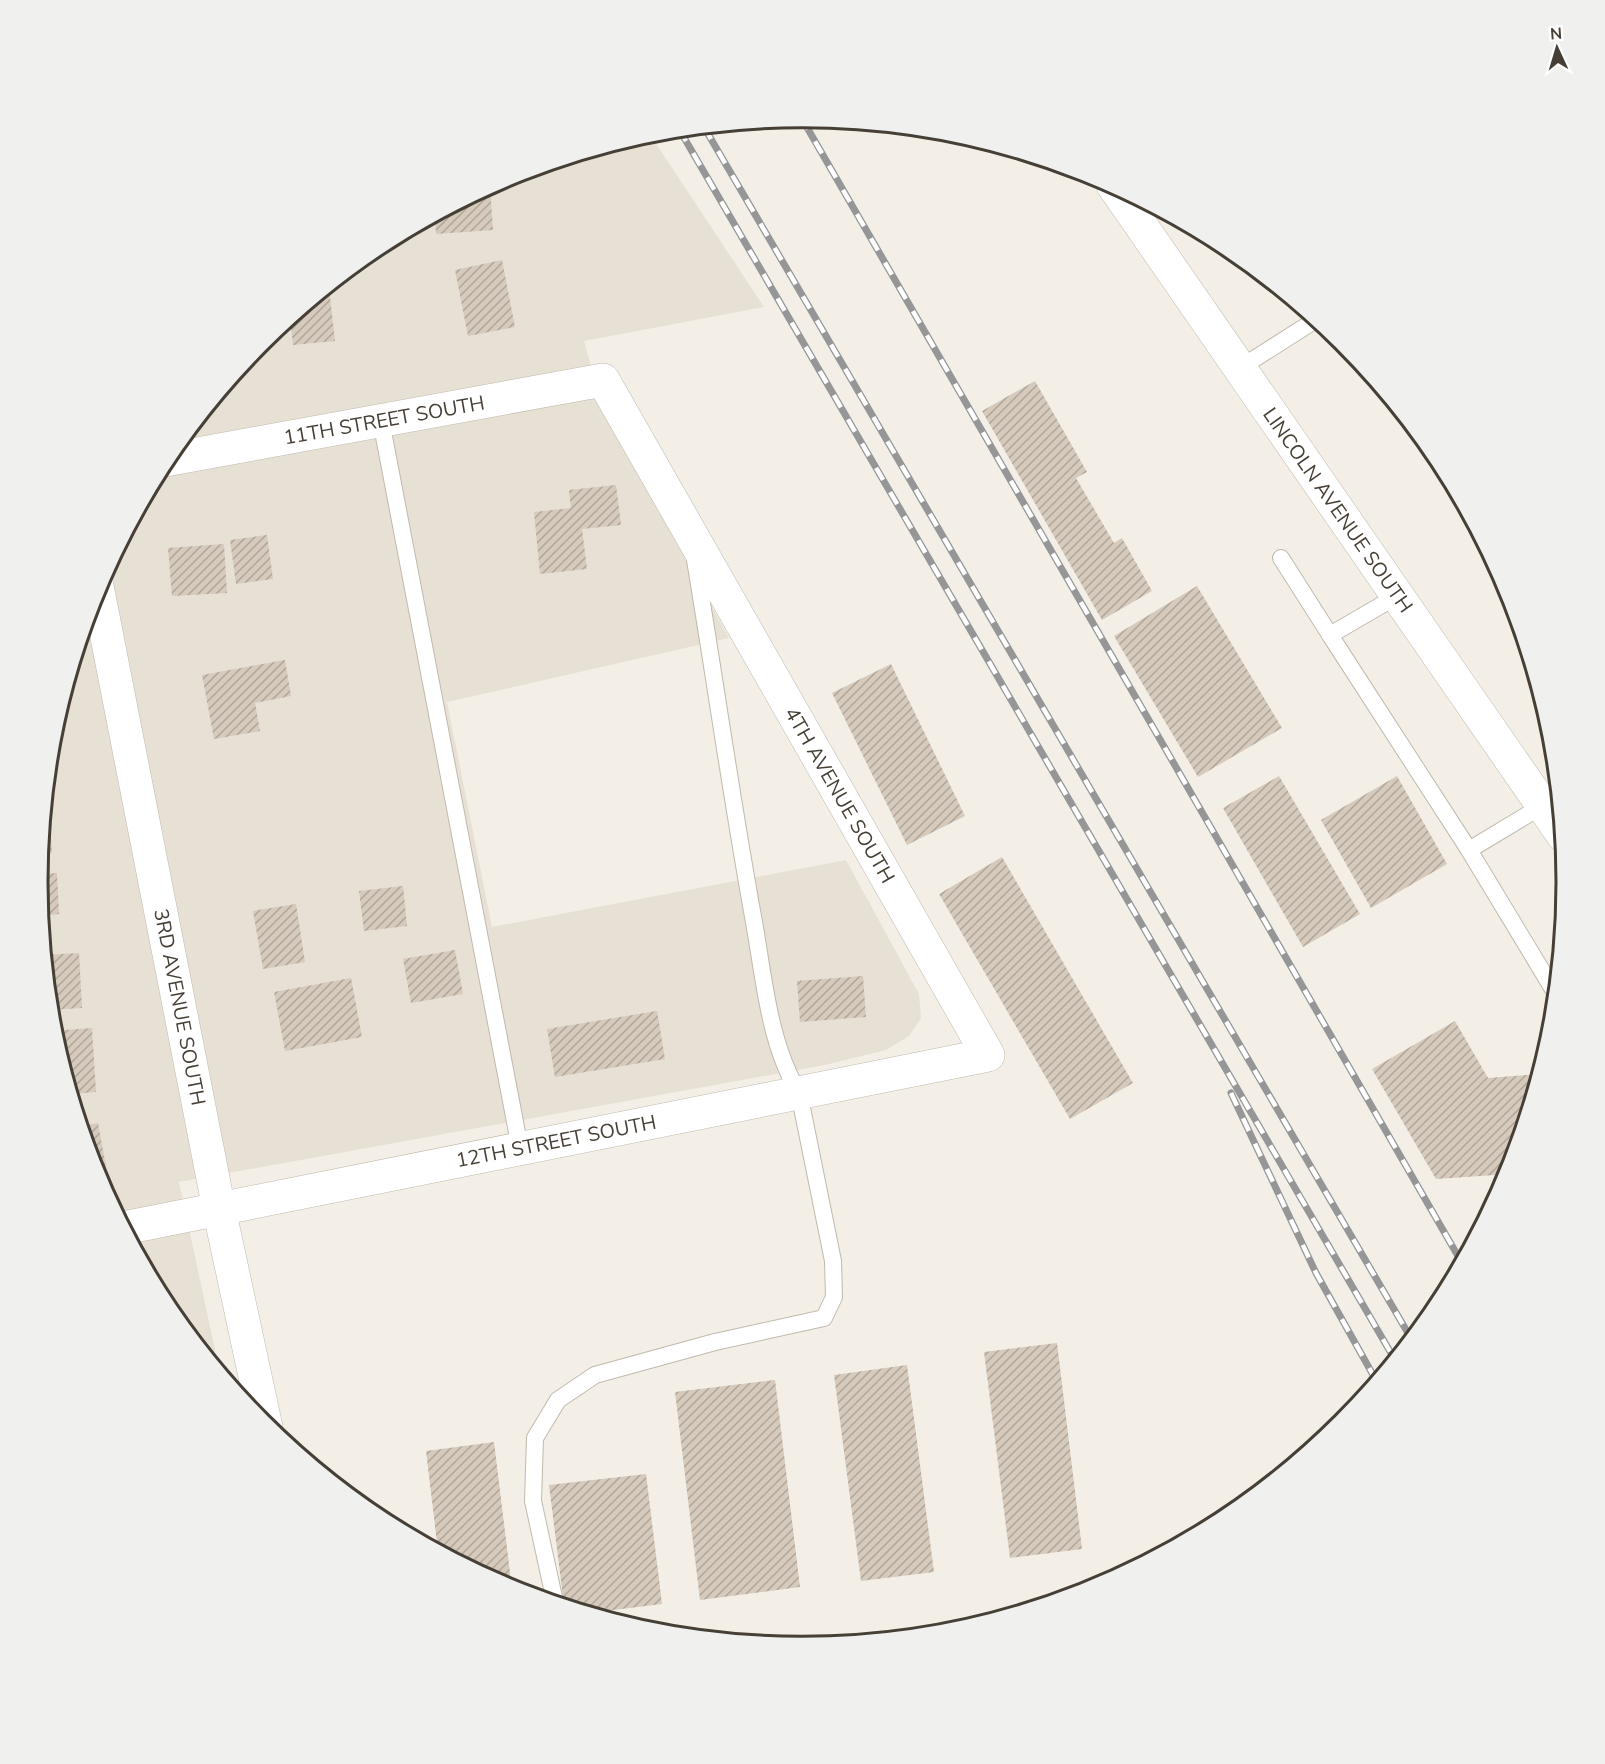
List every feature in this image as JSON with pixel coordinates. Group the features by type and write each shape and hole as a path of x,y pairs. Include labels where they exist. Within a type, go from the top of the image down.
{"street":[{"name":"LINCOLN AVENUE SOUTH","path":"1123,199 1554,823"},
{"name":"11TH STREET SOUTH","path":"179,457 603,380"},
{"name":"4TH AVENUE SOUTH","path":"603,380 988,1055"},
{"name":"3RD AVENUE SOUTH","path":"101,605 219,1209 262,1408"},
{"name":"12TH STREET SOUTH","path":"132,1226 988,1055"}],"lane":[{"path":"1240,368 1310,324"},
{"path":"381,421 520,1148"},
{"name":"4TH AVENUE SOUTH","path":"553,1593 533,1501 535,1438 558,1400 595,1375 715,1342 824,1318 834,1296 833,1261 799,1093 784,1061 766,992 739,841 691,535"},
{"path":"1281,558 1469,850 1550,985"},
{"path":"1330,634 1397,596"},
{"path":"1469,850 1542,806"}],"shaded area":[{"path":"655,142 764,307 584,341 604,412 615,428 729,638 447,702 492,927 846,860 919,994 921,1018 909,1036 886,1050 825,1065 179,1182 216,1356 175,1301 149,1259 105,1171 74,1077 62,1029 54,980 48,882 54,784 62,735 74,687 105,593 149,505 175,463 204,423 269,348 343,283 425,229 469,205 560,168 607,153"}],"building":[{"path":"491,195 493,230 436,234 435,223"},
{"path":"502,260 515,327 468,336 455,270"},
{"path":"330,294 335,341 293,345 291,328"},
{"path":"1035,381 1087,472 1076,478 1114,543 1122,538 1152,591 1102,620 982,411"},
{"path":"616,485 621,525 582,529 587,569 540,574 534,512 571,508 569,490"},
{"path":"267,535 273,579 236,584 230,540"},
{"path":"224,544 227,593 172,596 168,548"},
{"path":"1197,586 1282,728 1198,777 1114,636"},
{"path":"285,660 291,696 255,703 260,731 214,739 202,675"},
{"path":"891,664 965,816 907,845 832,693"},
{"path":"1279,776 1360,914 1303,947 1223,808"},
{"path":"1397,776 1447,864 1371,908 1321,820"},
{"path":"50,829 52,853 49,853"},
{"path":"1002,857 1133,1083 1070,1119 939,894"},
{"path":"48,873 57,873 59,914 49,915"},
{"path":"403,886 407,926 364,931 359,891"},
{"path":"296,904 305,962 263,969 253,911"},
{"path":"455,950 463,994 411,1003 403,959"},
{"path":"79,953 82,1008 59,1009 52,955"},
{"path":"863,976 866,1017 800,1022 797,981"},
{"path":"351,978 362,1037 285,1051 274,992"},
{"path":"657,1011 665,1059 555,1077 547,1029"},
{"path":"1455,1021 1488,1078 1532,1075 1517,1125 1498,1175 1436,1179 1372,1069"},
{"path":"92,1028 96,1092 79,1093 62,1030"},
{"path":"98,1123 106,1167 104,1167 88,1125"},
{"path":"1057,1343 1082,1549 1010,1558 984,1352"},
{"path":"907,1365 934,1572 861,1581 834,1375"},
{"path":"775,1380 800,1587 700,1600 675,1392"},
{"path":"494,1442 511,1577 437,1541 426,1451"},
{"path":"646,1474 662,1604 607,1611 563,1597 549,1485"}],"railway":[{"path":"807,128 1458,1256"},
{"path":"708,134 1407,1332"},
{"path":"684,137 1391,1353"},
{"path":"1231,1093 1316,1273 1373,1375"}]}
